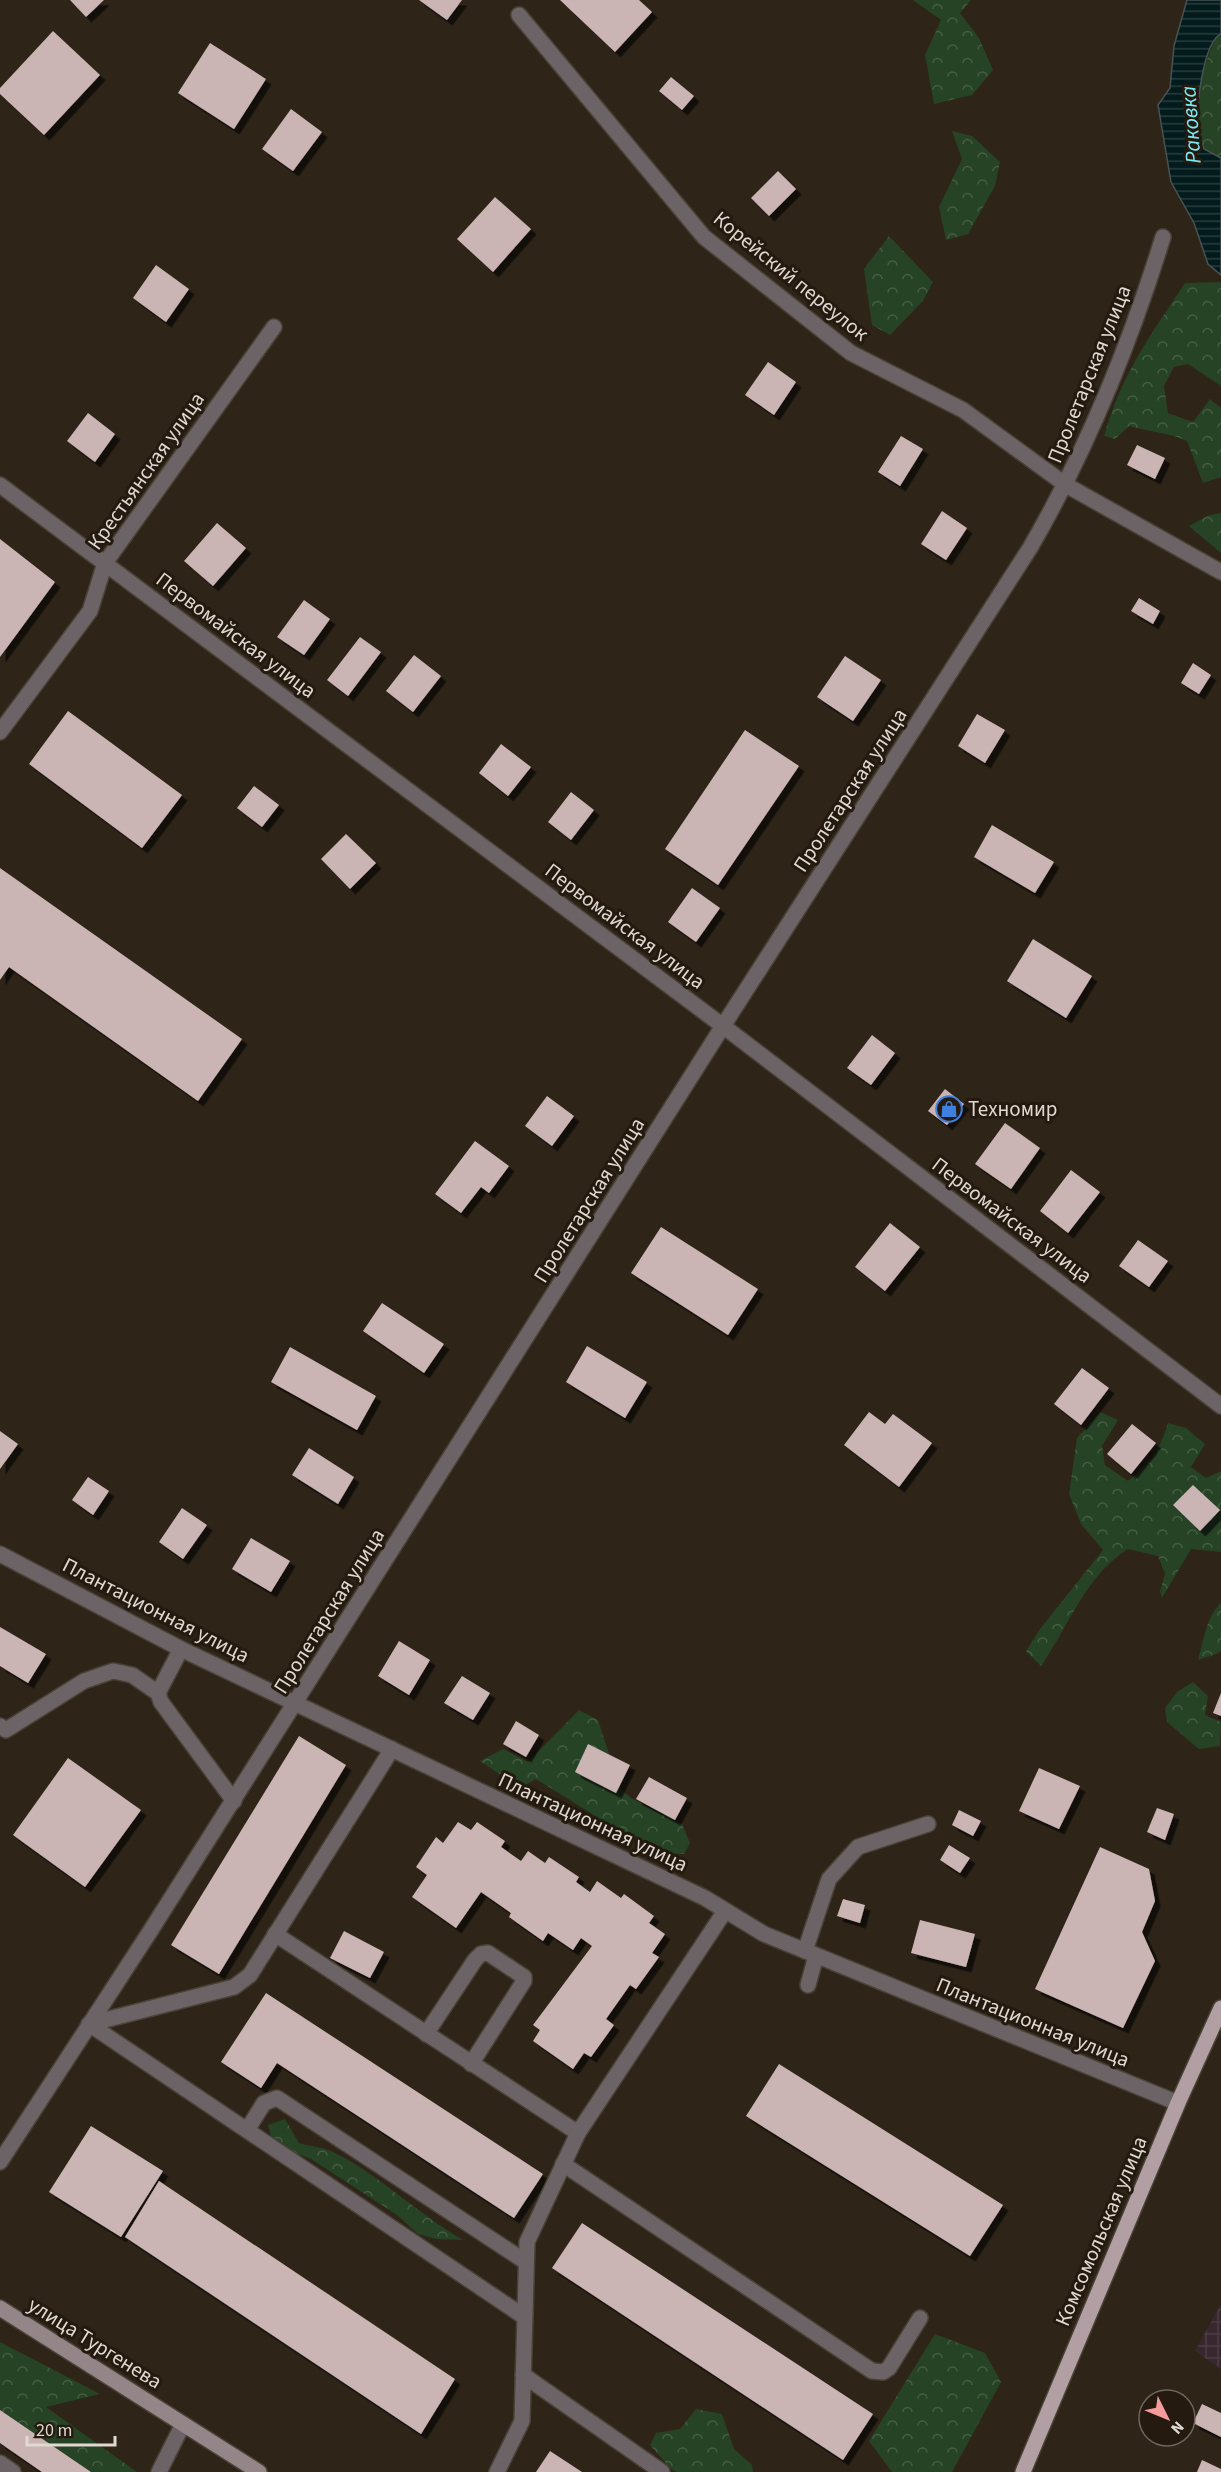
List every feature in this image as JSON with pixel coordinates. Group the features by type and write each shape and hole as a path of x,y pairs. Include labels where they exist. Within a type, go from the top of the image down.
{"main road":[{"name":"Комсомольская улица","path":"1023,2472 1178,2103 1221,2008"},
{"name":"улица Тургенева","path":"0,2308 259,2472"}],"street":[{"name":"Корейский переулок","path":"519,15 704,237 851,353 963,410 1066,485 1221,572"},
{"name":"Пролетарская улица","path":"0,2162 234,1801 723,1026 1030,548 1066,485 1138,316 1163,237"},
{"name":"Крестьянская улица","path":"0,732 90,611 105,563 274,327"},
{"name":"Первомайская улица","path":"0,485 723,1026 1221,1406"},
{"name":"Плантационная улица","path":"0,1554 181,1649 694,1893 764,1934 1178,2103"},
{"path":"158,1693 181,1649"},
{"path":"2,1733 84,1681 113,1671 132,1675 158,1693 161,1702 234,1801"},
{"path":"89,2024 234,1987 250,1975 392,1749"},
{"path":"808,1985 811,1954 829,1879 858,1847 928,1824"},
{"path":"497,2472 522,2421 526,2242 578,2133 725,1911"},
{"path":"275,1934 578,2133"},
{"path":"426,2034 475,1960 481,1954 488,1953 524,1977 524,1981 471,2064"},
{"path":"89,2024 524,2316"},
{"path":"247,2130 264,2103 277,2098 526,2262"},
{"path":"564,2164 872,2370 883,2372 889,2368 921,2318"},
{"path":"523,2376 662,2472"},
{"path":"159,2472 183,2424"},
{"path":"0,2463 13,2472"}],"shaded area":[{"path":"1221,2304 1221,2369 1195,2351"}],"green space":[{"path":"913,0 971,0 960,13 979,38 993,70 972,95 934,104 925,55 941,20"},
{"path":"1221,34 1221,158 1204,149 1198,121 1198,106 1206,63 1217,36"},
{"path":"952,131 972,136 1000,162 995,186 968,234 946,240 939,207 962,159"},
{"path":"889,236 933,282 923,301 890,335 872,325 864,269"},
{"path":"1221,282 1221,386 1188,364 1174,367 1164,386 1168,413 1193,422 1210,399 1221,408 1221,477 1203,483 1187,441 1129,426 1115,439 1104,436 1128,374 1185,283"},
{"path":"1221,513 1221,553 1189,526 1209,515"},
{"path":"1100,1412 1118,1420 1102,1446 1105,1465 1128,1481 1153,1456 1168,1423 1186,1428 1205,1444 1191,1467 1206,1478 1221,1471 1221,1552 1191,1549 1162,1598 1160,1591 1165,1574 1158,1556 1128,1549 1113,1560 1089,1587 1041,1666 1026,1651 1040,1629 1103,1550 1081,1524 1069,1494 1077,1438"},
{"path":"1221,1603 1221,1650 1219,1653 1198,1660 1212,1614"},
{"path":"1193,1682 1208,1696 1205,1715 1221,1722 1220,1746 1199,1749 1167,1722 1165,1708 1177,1692"},
{"path":"579,1710 598,1720 621,1790 631,1798 682,1824 690,1843 684,1854 655,1853 536,1779 520,1788 480,1761 503,1749 528,1762"},
{"path":"285,2119 299,2143 331,2151 348,2160 463,2240 436,2239 418,2234 397,2215 311,2159 292,2152 272,2139 268,2125"},
{"path":"935,2334 985,2353 1001,2382 952,2472 892,2472 869,2441"},
{"path":"0,2342 100,2394 46,2407 137,2472 91,2472 0,2410"},
{"path":"696,2409 722,2414 734,2449 752,2465 753,2472 677,2472 671,2469 650,2445 656,2433 680,2429"}],"water":[{"name":"Раковка","path":"1187,0 1221,0 1221,34 1215,40 1205,62 1199,92 1197,127 1204,149 1221,158 1221,275 1208,264 1194,223 1171,182 1158,105 1170,88 1174,46"}],"building":[{"path":"70,0 104,0 86,17"},
{"path":"419,0 462,0 447,20"},
{"path":"560,0 639,0 652,12 615,52"},
{"path":"53,31 100,75 44,135 0,94 0,88"},
{"path":"210,43 266,79 234,129 178,93"},
{"path":"671,77 694,96 682,110 659,91"},
{"path":"291,109 322,132 293,171 262,149"},
{"path":"778,171 796,189 769,216 751,198"},
{"path":"495,197 531,229 493,272 457,239"},
{"path":"156,265 189,289 166,322 133,298"},
{"path":"768,362 796,382 774,415 745,395"},
{"path":"88,413 115,434 95,462 67,441"},
{"path":"901,436 923,449 900,486 878,472"},
{"path":"1137,445 1165,458 1155,479 1127,465"},
{"path":"942,511 967,528 946,560 921,544"},
{"path":"217,523 246,548 213,586 184,561"},
{"path":"0,539 55,582 0,657"},
{"path":"1139,598 1160,611 1153,624 1131,611"},
{"path":"304,600 330,619 304,655 277,637"},
{"path":"360,637 381,652 348,696 327,680"},
{"path":"414,655 441,676 413,712 386,691"},
{"path":"845,656 881,680 853,721 817,697"},
{"path":"1193,663 1211,675 1199,694 1181,683"},
{"path":"68,711 182,795 142,848 29,764"},
{"path":"977,714 1005,730 985,763 958,746"},
{"path":"745,730 799,766 718,885 665,849"},
{"path":"501,744 531,767 508,796 479,773"},
{"path":"254,786 279,805 262,827 237,808"},
{"path":"571,792 594,810 571,840 548,822"},
{"path":"992,825 1054,862 1035,893 974,857"},
{"path":"346,834 376,863 350,889 321,859"},
{"path":"0,868 242,1039 198,1101 9,967 0,980"},
{"path":"692,888 720,908 696,942 668,922"},
{"path":"1033,939 1092,976 1066,1018 1007,981"},
{"path":"872,1035 895,1053 871,1085 847,1068"},
{"path":"945,1089 964,1104 947,1125 928,1111"},
{"path":"547,1096 574,1116 552,1146 525,1126"},
{"path":"1005,1123 1040,1148 1011,1189 975,1164"},
{"path":"475,1141 509,1166 489,1193 481,1187 461,1213 435,1194"},
{"path":"1071,1170 1100,1192 1068,1233 1040,1211"},
{"path":"890,1223 920,1247 885,1291 855,1267"},
{"path":"661,1227 758,1289 728,1335 631,1273"},
{"path":"1138,1240 1168,1261 1149,1287 1119,1266"},
{"path":"382,1303 444,1344 424,1373 363,1331"},
{"path":"587,1346 647,1382 625,1418 566,1382"},
{"path":"290,1347 376,1396 357,1430 271,1382"},
{"path":"1082,1368 1109,1388 1081,1425 1054,1404"},
{"path":"869,1412 885,1424 893,1414 932,1443 899,1487 844,1445"},
{"path":"1132,1424 1156,1443 1131,1474 1107,1454"},
{"path":"0,1431 18,1444 0,1469"},
{"path":"309,1448 354,1477 338,1504 292,1475"},
{"path":"88,1477 109,1491 93,1515 72,1500"},
{"path":"1193,1485 1220,1510 1200,1531 1173,1505"},
{"path":"182,1508 207,1525 183,1559 159,1542"},
{"path":"251,1538 290,1561 271,1592 232,1569"},
{"path":"0,1627 46,1654 28,1683 0,1666"},
{"path":"399,1641 430,1660 409,1695 378,1676"},
{"path":"462,1676 490,1693 473,1720 444,1703"},
{"path":"1221,1693 1221,1716 1213,1713"},
{"path":"516,1721 539,1735 526,1757 503,1744"},
{"path":"299,1736 346,1765 219,1974 171,1945"},
{"path":"588,1744 630,1765 616,1793 575,1772"},
{"path":"68,1758 141,1810 85,1887 13,1835"},
{"path":"1039,1768 1080,1786 1059,1829 1019,1811"},
{"path":"649,1777 687,1798 675,1820 636,1799"},
{"path":"1157,1808 1174,1814 1165,1840 1147,1832"},
{"path":"959,1810 981,1821 973,1836 952,1825"},
{"path":"458,1822 471,1830 477,1822 505,1841 501,1847 521,1861 528,1851 545,1863 549,1857 579,1877 576,1882 590,1892 597,1881 621,1898 624,1894 654,1916 649,1923 665,1934 652,1953 659,1957 636,1989 630,1985 606,2019 614,2025 591,2057 584,2053 573,2069 533,2041 540,2030 533,2025 592,1946 581,1938 573,1950 548,1933 543,1941 509,1917 511,1913 481,1892 456,1928 412,1897 427,1875 416,1867 436,1837 443,1843"},
{"path":"949,1845 970,1858 960,1873 940,1860"},
{"path":"1100,1847 1149,1869 1155,1901 1142,1932 1155,1961 1123,2028 1035,1989"},
{"path":"843,1899 865,1905 860,1923 837,1916"},
{"path":"920,1920 975,1934 966,1967 911,1953"},
{"path":"344,1931 384,1952 370,1978 330,1958"},
{"path":"266,1993 543,2174 514,2218 277,2063 261,2088 221,2062"},
{"path":"779,2064 1003,2205 970,2256 746,2116"},
{"path":"91,2126 163,2171 121,2237 49,2192"},
{"path":"159,2181 455,2379 421,2434 125,2237"},
{"path":"582,2223 873,2414 843,2460 552,2268"},
{"path":"1202,2404 1221,2413 1221,2437 1197,2425 1197,2415"},
{"path":"0,2410 91,2472 42,2472 0,2443"},
{"path":"550,2451 582,2472 536,2472"},
{"path":"1202,2460 1221,2469 1221,2472 1197,2472"}],"place":[{"name":"Техномир","path":"949,1109"}]}
